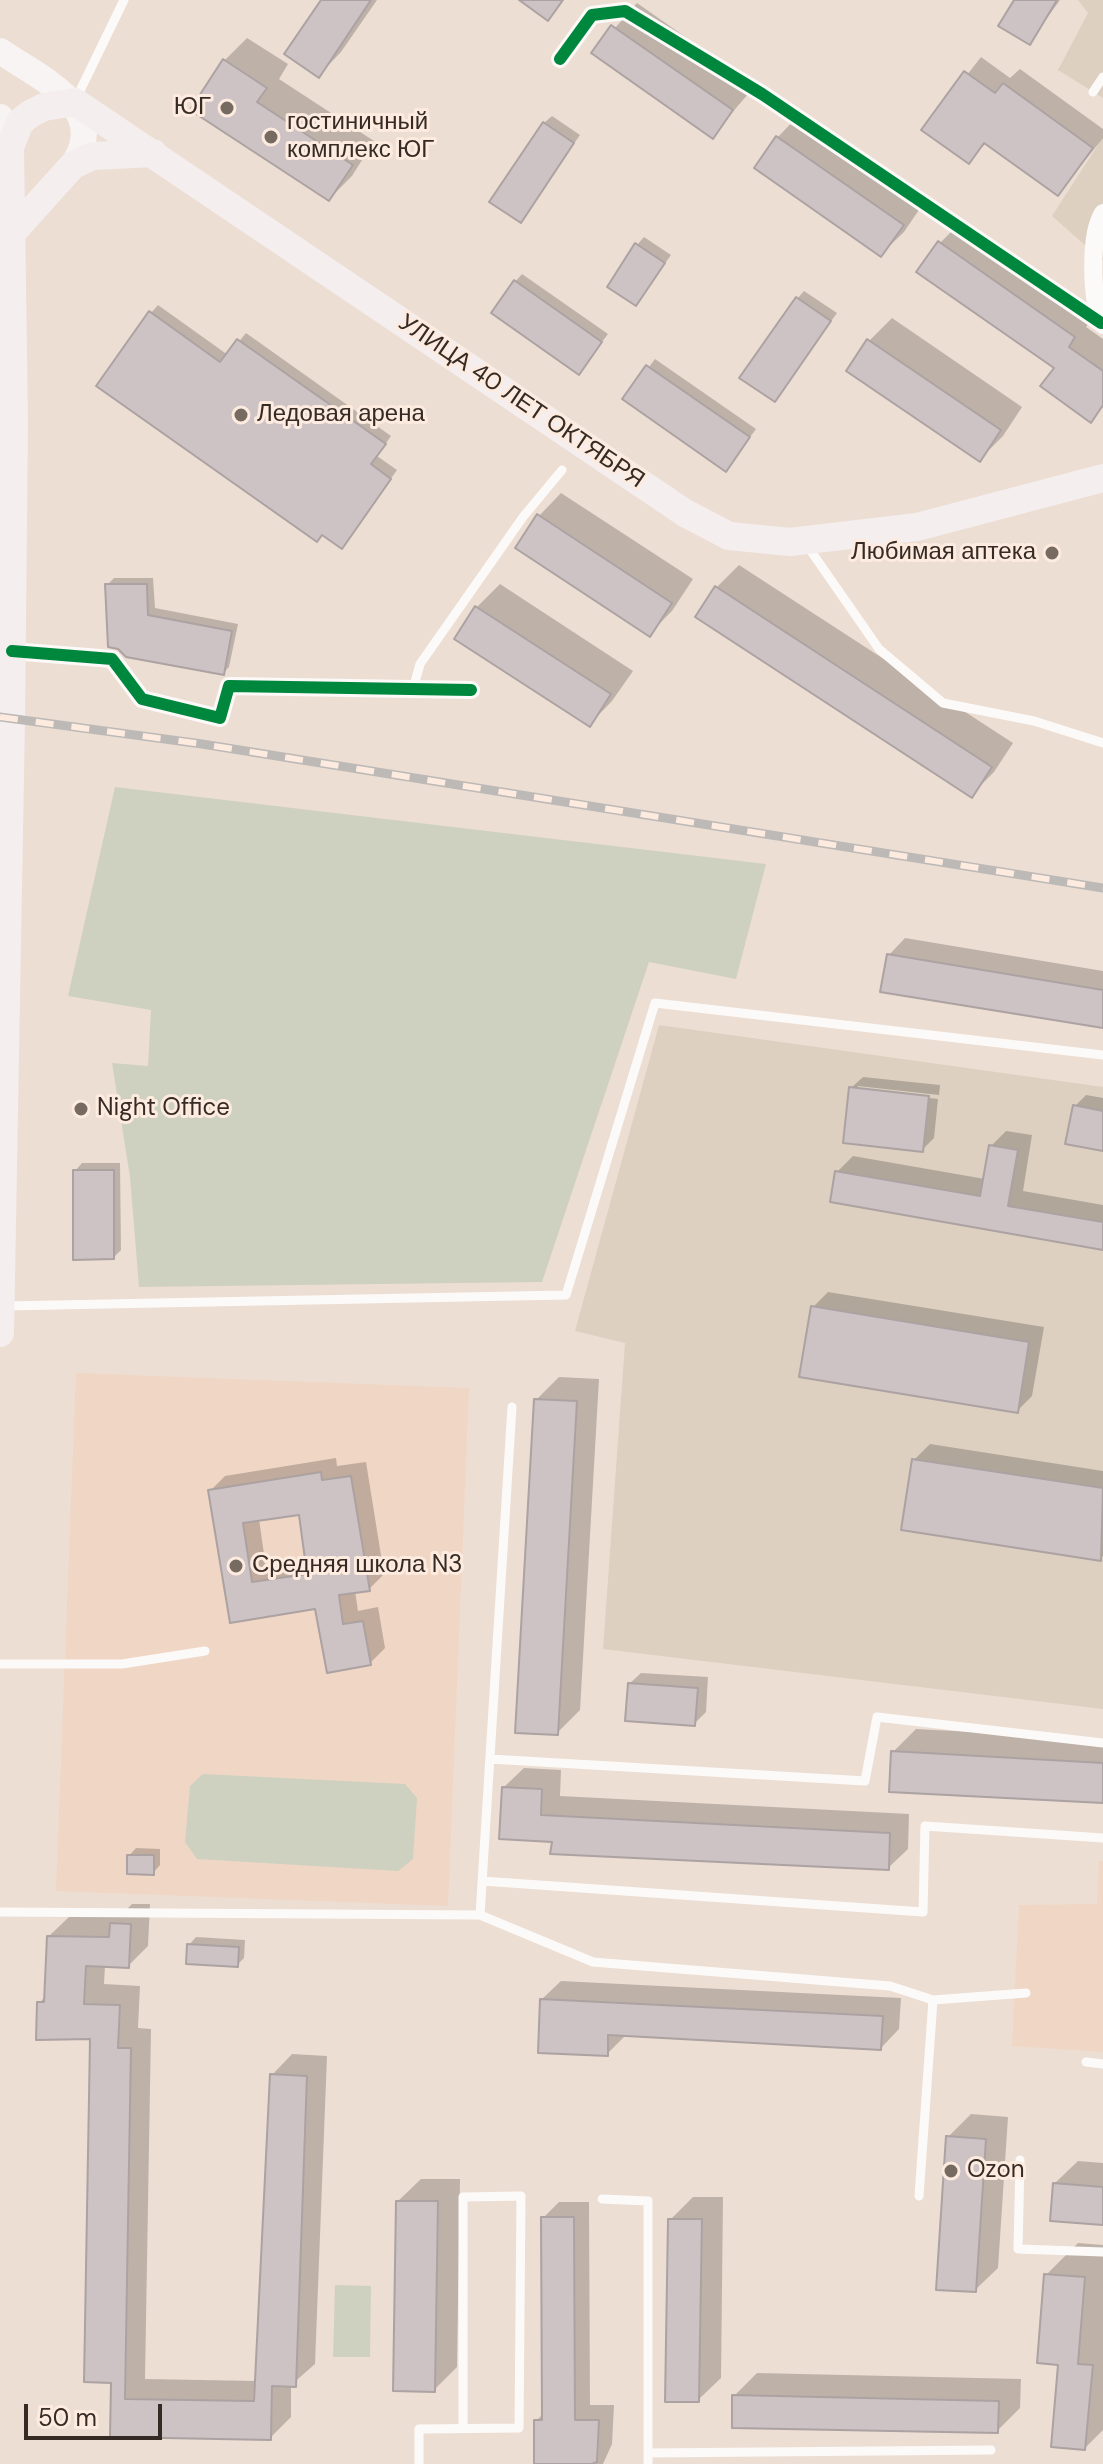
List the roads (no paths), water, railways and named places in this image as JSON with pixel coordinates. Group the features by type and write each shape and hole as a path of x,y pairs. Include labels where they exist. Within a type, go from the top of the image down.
{"main road":[{"name":"УЛИЦА 40 ЛЕТ ОКТЯБРЯ","path":"0,51 685,513 729,536 804,540 917,527 1103,478"},
{"path":"0,1333 8,668 6,286 9,236 3,129 44,107 75,102 84,134 81,152 9,236"},
{"path":"73,165 93,156 153,153"}],"street":[{"path":"560,59 592,15 625,11 762,94 1102,324"},
{"path":"1102,324 1093,264 1095,226 1103,213"},
{"path":"8,668 112,659 142,699 220,718 229,686 471,690"}],"lane":[{"path":"75,102 124,0"},
{"path":"1093,92 1103,77"},
{"path":"413,689 420,664 523,517 562,470"},
{"path":"804,540 879,649 943,703 1034,721 1103,743"},
{"path":"1,1306 566,1295 655,1003 1103,1055"},
{"path":"480,1915 512,1407"},
{"path":"0,1664 122,1664 205,1651"},
{"path":"490,1759 865,1781 877,1717 1103,1743"},
{"path":"482,1881 923,1912 925,1826 1103,1838"},
{"path":"0,1912 480,1915 593,1962 890,1986 933,2000 1026,1993"},
{"path":"919,2196 933,2000"},
{"path":"1086,2062 1103,2064"},
{"path":"1020,2160 1018,2249 1103,2252"},
{"path":"419,2464 419,2429 519,2428 521,2196 463,2197 463,2428"},
{"path":"602,2199 648,2201 648,2464"},
{"path":"648,2453 991,2450"}],"railway":[{"path":"0,717 202,744 1103,888"}],"place":[{"name":"ЮГ","path":"227,108"},
{"name":"гостиничный комплекс ЮГ","path":"271,137"},
{"name":"Ледовая арена","path":"241,415"},
{"name":"Любимая аптека","path":"1052,553"},
{"name":"Night Office","path":"81,1109"},
{"name":"Средняя школа N3","path":"236,1566"},
{"name":"Ozon","path":"951,2171"}]}
